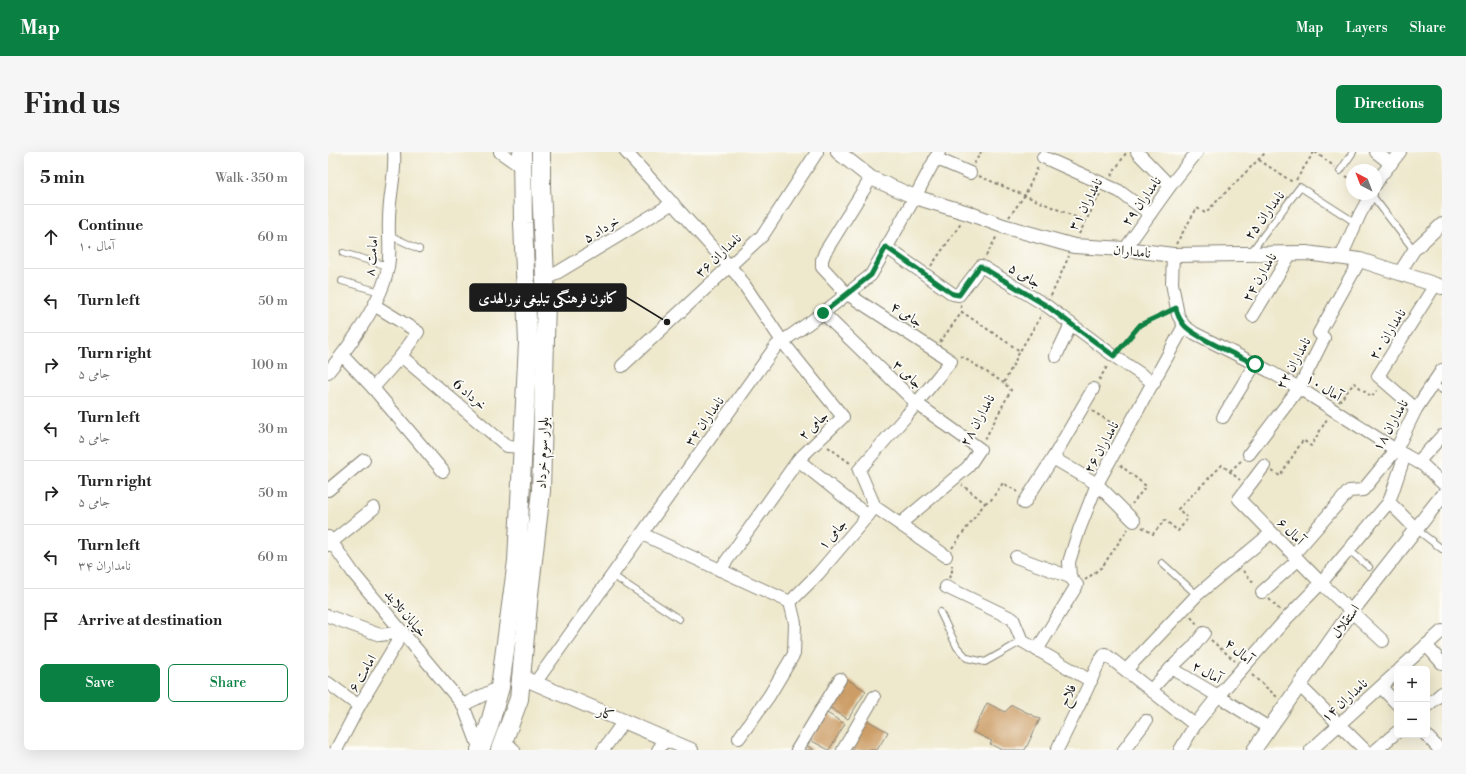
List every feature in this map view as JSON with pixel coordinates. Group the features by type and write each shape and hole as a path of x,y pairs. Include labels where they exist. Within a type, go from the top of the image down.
{"main road":[{"name":"بلوار سوم خرداد","path":"506,747 519,699 528,680 529,594 541,491 546,301 542,225 541,152"},
{"name":"بلوار سوم خرداد","path":"480,750 489,726 500,687 517,561 528,343 522,160"},
{"path":"523,223 542,225"}],"street":[{"name":"امامت ۸","path":"328,372 342,355 374,305 386,280 388,266 389,219 393,189 394,152"},
{"path":"500,152 522,160"},
{"path":"626,152 739,277 782,341"},
{"name":"نامداران ۳۶","path":"622,366 763,235 817,152"},
{"name":"نامداران","path":"838,152 870,178 915,197 968,213 1003,226 1074,246 1125,249 1173,255 1306,253 1360,260 1400,272 1438,286"},
{"path":"1137,152 1170,186"},
{"name":"نامداران ۲۹","path":"1125,249 1170,186 1197,152"},
{"path":"1376,152 1391,164"},
{"path":"1382,176 1400,152"},
{"path":"937,155 970,173"},
{"name":"نامداران ۳۴","path":"528,680 612,576 776,346 823,313 846,293 871,275 937,155"},
{"path":"1044,157 1119,191 1150,214"},
{"name":"جامی ۴","path":"870,178 822,260 822,266 846,293 951,361"},
{"path":"1341,257 1368,200"},
{"name":"خرداد ۵","path":"545,280 673,203"},
{"path":"1400,272 1414,250 1442,224"},
{"path":"886,247 953,294 959,295 980,266"},
{"name":"نامدارن ۲۴","path":"1253,316 1291,253"},
{"path":"1173,255 1172,283 1176,308 1184,326"},
{"name":"نامداران ۲۲","path":"1249,454 1299,388 1324,338 1319,333 1360,260"},
{"name":"جامی ۵","path":"980,266 1047,306 1114,356 1154,383"},
{"name":"نامداران ۲۰","path":"1416,409 1378,376 1438,286"},
{"path":"373,388 401,356 418,332 374,305"},
{"name":"جامی ۳","path":"823,313 916,403 980,449"},
{"path":"1056,356 1071,324"},
{"name":"آمال ۱۰","path":"1184,326 1194,333 1299,388 1424,465 1442,483"},
{"name":"نامداران ۲۶","path":"1074,581 1069,562 1079,530 1098,484 1184,326"},
{"name":"جامی ۲","path":"782,341 843,417 798,460 872,512"},
{"path":"342,355 373,388 443,471"},
{"name":"خرداد 6","path":"401,356 507,446 523,447"},
{"path":"946,556 900,524 872,512 859,470 951,361"},
{"path":"1223,417 1255,364"},
{"name":"نامداران ۱۸","path":"1262,592 1295,557 1349,491 1363,490 1401,452 1416,409 1438,387 1442,370"},
{"path":"1026,500 1053,458 1093,389"},
{"path":"1418,462 1442,436"},
{"name":"نامداران ۲۸","path":"900,524 968,466 980,449"},
{"path":"1180,750 1195,725 1218,696 1287,618 1321,583 1390,502 1401,452"},
{"path":"1053,458 1098,484 1126,511 1134,521"},
{"path":"328,490 364,460"},
{"path":"720,570 798,460"},
{"name":"آمال ۶","path":"1264,466 1239,499 1321,583 1383,641"},
{"name":"استقلال","path":"1259,748 1269,728 1351,612 1442,496"},
{"path":"1390,502 1416,529"},
{"path":"329,541 374,508"},
{"name":"جامی ۱","path":"790,602 818,574 872,512"},
{"path":"1195,725 1126,670 1197,595 1272,533"},
{"path":"642,534 790,602 795,623 794,654 769,696 739,738"},
{"name":"خیابان تلابند","path":"329,541 354,574 463,705 480,750"},
{"path":"1016,557 1074,581 1037,650"},
{"path":"946,587 1013,619 1022,641 1091,681"},
{"path":"328,616 380,635 403,632"},
{"path":"1404,666 1442,631"},
{"name":"امامت ۶","path":"333,747 360,706 403,632"},
{"name":"آمال ۲","path":"1204,633 1170,668 1269,728"},
{"path":"1426,645 1442,663"},
{"name":"فلاح","path":"1061,748 1099,662 1105,654 1126,670"},
{"path":"1151,690 1170,668"},
{"name":"نامداران ۱۴","path":"1311,750 1394,675"},
{"path":"797,750 840,679"},
{"name":"کار","path":"528,680 624,721 662,745 691,750"},
{"path":"328,683 360,706"},
{"path":"1299,685 1365,750"},
{"path":"463,705 500,687"},
{"path":"1381,687 1395,702"},
{"path":"1429,702 1442,693"},
{"path":"843,750 874,698"},
{"path":"603,750 624,721"},
{"path":"1124,750 1146,721"},
{"path":"1376,750 1394,735"},
{"path":"1428,738 1438,750"}],"lane":[{"path":"1340,171 1353,152"},
{"path":"1300,187 1356,223"},
{"name":"نامداران ۲۵","path":"1249,254 1300,187"},
{"path":"1376,200 1414,250"},
{"path":"389,235 419,249"},
{"path":"343,253 388,266"},
{"path":"342,281 380,292"},
{"path":"1416,529 1442,549"},
{"path":"1349,550 1369,567"},
{"path":"1162,563 1197,595"},
{"path":"612,576 679,619"},
{"path":"940,612 957,647 967,658 985,662 1022,641"}],"path":[{"name":"نامداران ۳۱","path":"1074,246 1085,221 1105,185 1127,152"},
{"path":"1173,255 1176,244 1197,208 1205,213 1266,152"},
{"name":"نامداران ۲۵","path":"1300,187 1294,183 1314,152"},
{"path":"980,266 1003,226 1025,195 1044,157"},
{"path":"1259,160 1294,183"},
{"path":"970,173 1085,221"},
{"path":"925,274 968,213"},
{"name":"نامداران ۲۸","path":"980,449 1011,390 1004,383 1020,350 1047,306 1074,246"},
{"path":"934,350 962,312 959,295"},
{"path":"1093,389 1114,356 1140,325 1176,308"},
{"path":"962,312 1020,350"},
{"path":"951,361 960,356 1004,383"},
{"path":"1264,466 1280,476 1304,440 1311,446 1333,410 1354,383 1372,397 1384,381"},
{"path":"1084,406 1126,432"},
{"path":"819,440 859,470"},
{"path":"1230,471 1249,454"},
{"path":"1111,458 1146,486 1126,511"},
{"path":"1074,581 1102,567 1134,521 1153,534 1165,520 1178,531 1188,518 1178,509 1222,465 1249,487"},
{"path":"954,478 985,503"},
{"path":"946,587 952,564 946,556 985,503 991,500 1003,483 1026,500"},
{"path":"1235,563 1287,618"},
{"name":"آمال ۴","path":"1184,608 1204,633 1286,704"}],"building":[{"path":"847,679 866,691 848,719 829,707"},
{"path":"987,703 1005,712 1012,705 1040,719 1025,750 1002,750 990,744 992,741 973,732"},
{"path":"827,713 845,724 829,750 810,740"},
{"path":"867,720 888,732 877,750 849,750"},
{"path":"806,745 814,750 803,750"}],"place":[{"name":"کانون فرهنگی تبلیغی نورالهدی","path":"667,322"}],"route":[{"path":"823,313 846,293 871,275 886,247 953,294 959,295 980,266 1047,306 1114,356 1140,325 1176,308 1184,326 1194,333 1255,364"}]}
